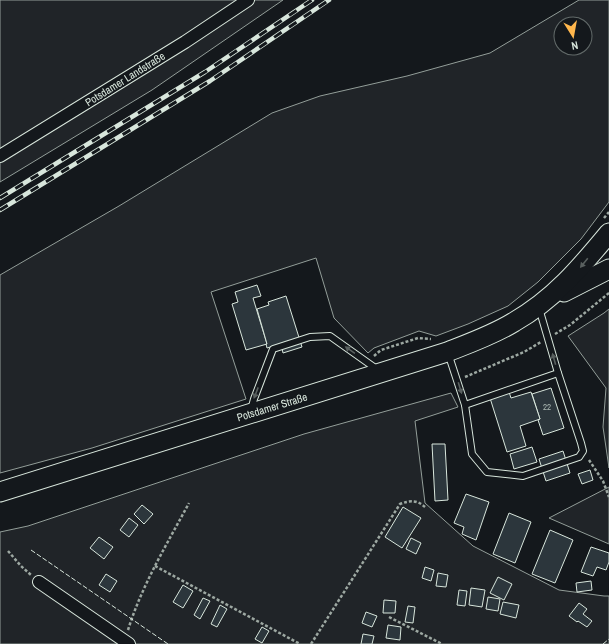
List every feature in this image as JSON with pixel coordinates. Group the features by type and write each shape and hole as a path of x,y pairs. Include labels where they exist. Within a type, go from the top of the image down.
{"main road":[{"name":"Potsdamer Straße","path":"0,492 250,414 374,367 442,346 490,334 513,323 558,290 579,269 605,227"},
{"name":"Potsdamer Straße","path":"538,306 609,269"}],"street":[{"name":"Potsdamer Landstraße","path":"0,156 185,42 248,0"},
{"path":"39,582 129,644"}],"lane":[{"path":"442,346 458,381 465,405 472,454 487,472 523,476 579,457 583,451 538,306"},
{"path":"250,414 254,399 273,349 310,337 330,336 374,367"},
{"path":"465,405 558,373"}],"path":[{"path":"605,227 609,212"},
{"path":"458,381 524,352 570,325 609,294"},
{"path":"374,367 381,350 418,338 442,346"},
{"path":"583,451 603,481 609,497"},
{"path":"311,644 393,512 400,504 408,500 418,501 425,508"},
{"path":"131,620 155,566 189,503"},
{"path":"8,551 21,566"},
{"path":"155,566 300,644"},
{"path":"389,617 442,644"}],"shaded area":[{"path":"0,0 283,0 152,90 0,182"},
{"path":"579,0 609,0 609,202 581,239 538,282 508,306 468,324 436,336 419,331 374,348 368,353 334,318 316,258 211,292 246,399 92,448 0,473 0,275 119,206 272,113 320,96 407,76 490,53"},
{"path":"609,309 609,468 603,427 606,388 568,336"},
{"path":"451,393 458,407 415,421 425,503 473,546 559,590 609,596 609,644 0,644 0,532 28,526 304,434"},
{"path":"609,487 609,544 549,518"}],"building":[{"path":"257,285 261,296 253,298 267,344 246,350 232,304 238,302 235,292"},
{"path":"286,296 302,347 283,353 281,344 267,348 257,309 269,305 268,302"},
{"path":"551,388 564,428 543,435 538,420 540,419 532,394"},
{"path":"509,392 511,398 531,392 540,419 520,426 526,446 507,452 490,398"},
{"path":"432,444 445,444 448,500 435,501"},
{"path":"532,447 537,462 514,469 510,454"},
{"path":"563,451 570,473 546,481 539,459"},
{"path":"590,470 593,480 582,484 578,474"},
{"path":"466,494 489,502 476,540 462,534 464,527 454,523"},
{"path":"142,505 153,514 144,524 134,514"},
{"path":"403,507 421,518 402,548 385,537"},
{"path":"509,513 531,522 515,563 493,554"},
{"path":"129,518 138,525 129,537 120,530"},
{"path":"550,530 573,540 555,583 532,574"},
{"path":"99,537 113,547 104,559 90,548"},
{"path":"411,538 421,543 416,554 406,549"},
{"path":"591,547 609,553 609,562 606,570 597,567 593,576 581,572"},
{"path":"425,567 434,570 431,581 422,578"},
{"path":"438,573 448,575 446,587 436,586"},
{"path":"106,574 117,581 110,592 99,585"},
{"path":"498,577 512,584 504,600 490,593"},
{"path":"591,581 592,590 577,592 576,583"},
{"path":"183,585 193,591 183,608 173,602"},
{"path":"471,588 485,590 482,607 469,605"},
{"path":"459,590 467,591 465,606 457,605"},
{"path":"488,597 500,599 498,611 486,609"},
{"path":"203,598 210,601 200,619 194,615"},
{"path":"384,600 396,601 395,613 383,613"},
{"path":"503,602 519,605 516,618 500,614"},
{"path":"579,603 587,609 583,614 592,621 587,627 569,616"},
{"path":"220,605 227,609 217,627 211,624"},
{"path":"408,606 415,607 413,623 405,622"},
{"path":"366,612 377,616 372,627 362,623"},
{"path":"388,625 401,627 400,640 386,638"},
{"path":"262,627 269,631 262,643 255,639"},
{"path":"363,634 374,636 372,644 361,644"}],"railway":[{"path":"0,198 205,72 312,0"},
{"path":"0,210 210,81 329,0"}],"fence":[{"path":"31,550 168,644"},
{"path":"603,644 609,639"}]}
